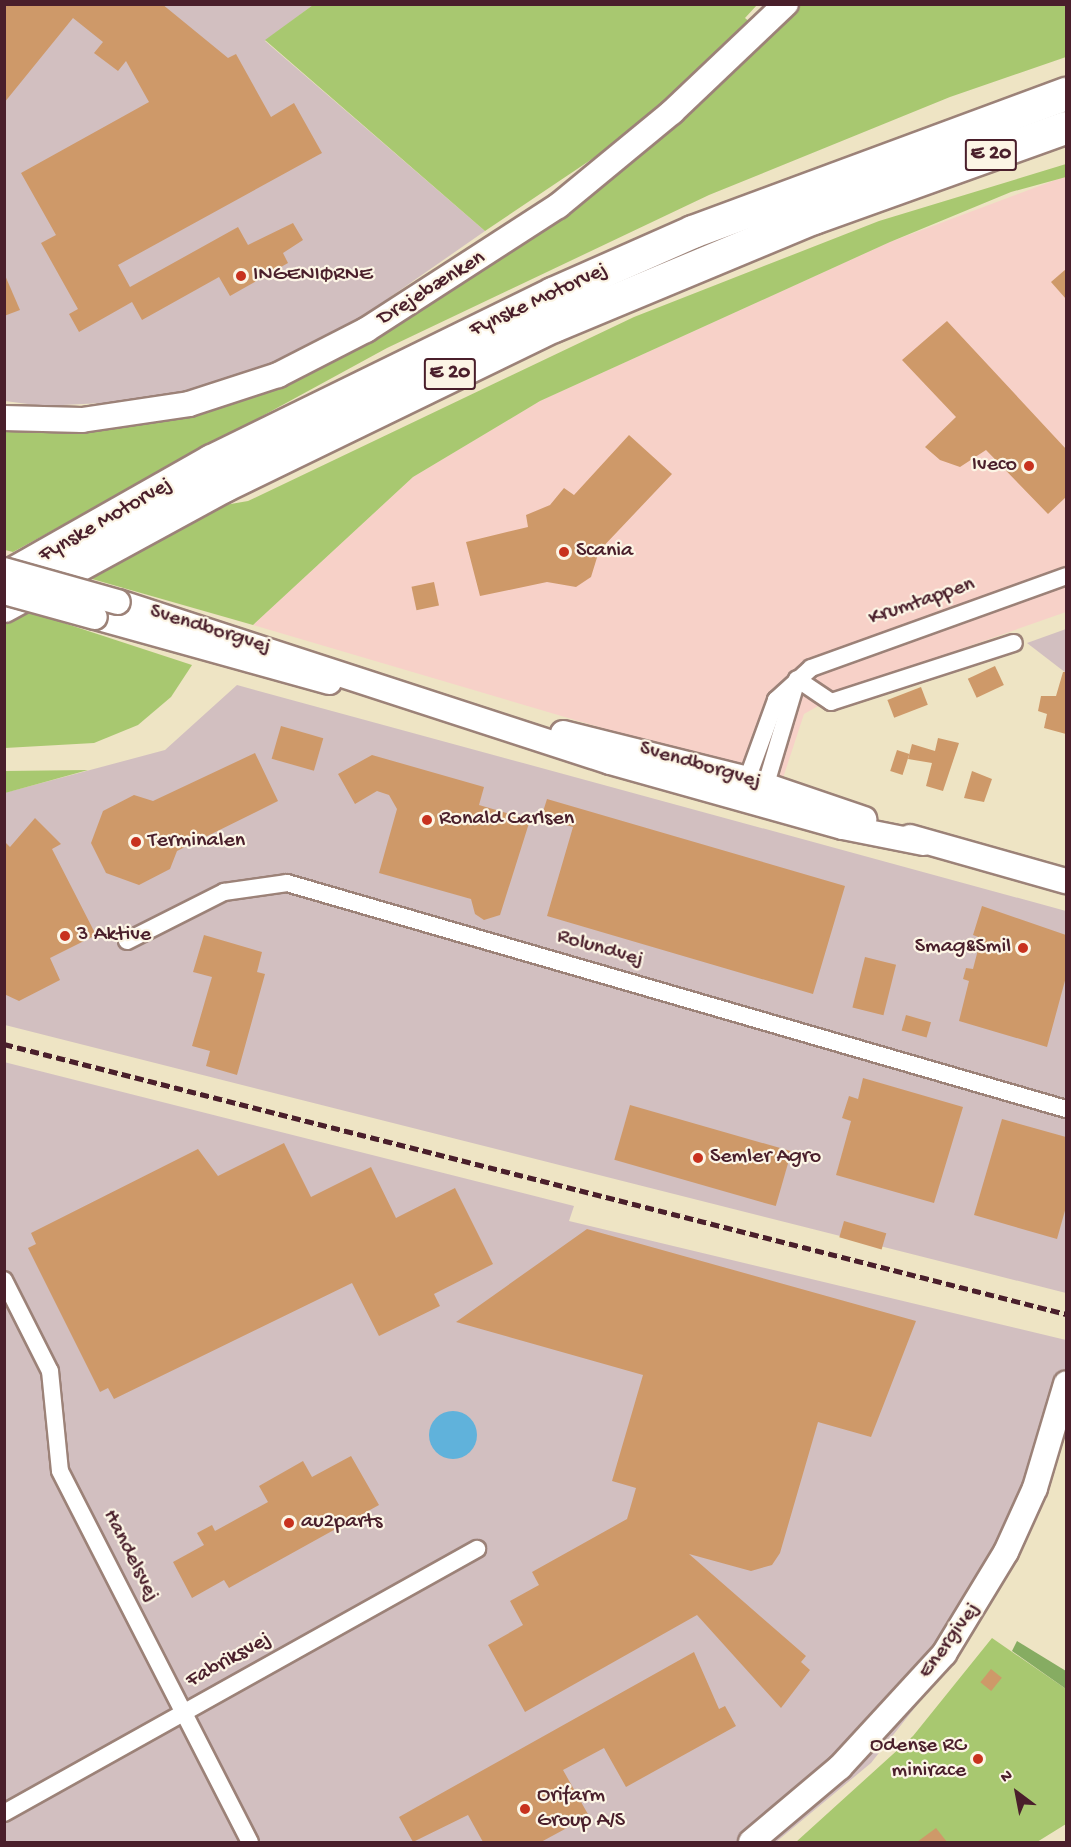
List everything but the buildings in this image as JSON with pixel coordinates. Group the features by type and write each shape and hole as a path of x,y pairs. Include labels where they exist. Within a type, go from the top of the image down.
{"highway":[{"path":"693,232 827,167 1066,77"},
{"name":"Fynske Motorvej","path":"4,579 212,461 366,383 693,232 1066,94"},
{"name":"Fynske Motorvej","path":"4,606 224,486 466,366 638,289 915,181 1066,128"},
{"path":"915,181 1066,151"}],"main road":[{"name":"Drejebænken","path":"4,418 117,415 189,404 278,375 460,274 558,206 672,112 786,4"},
{"path":"4,404 117,415"},
{"name":"Svendborgvej","path":"4,570 118,602 414,698 753,791 1005,867 1066,881"},
{"name":"Svendborgvej","path":"4,592 303,678 414,698"},
{"name":"Svendborgvej","path":"1005,867 1066,893"},
{"name":"Energivej","path":"751,1842 840,1767 944,1654 1006,1552 1035,1488 1066,1384"}],"street":[{"name":"Krumtappen","path":"797,679 827,659 1066,576"},
{"path":"753,791 797,679 831,702 994,645 1014,643"},
{"name":"Rolundvej","path":"128,941 224,892 287,883 1066,1109"},
{"name":"Handelsvej","path":"4,1280 50,1371 60,1471 250,1842"},
{"name":"Fabriksvej","path":"4,1814 477,1549"}],"shaded area":[{"path":"5,5 313,5 265,41 485,231 340,332 273,369 184,399 43,406 5,401"},
{"path":"1066,176 1066,612 850,688 804,714 782,781 253,625 413,477 540,401 890,242"},
{"path":"1066,629 1066,673 1027,643"},
{"path":"237,685 1066,911 1066,1293 5,1025 4,793 165,750"},
{"path":"4,1062 574,1206 569,1221 1066,1340 1066,1412 943,1672 871,1763 776,1842 5,1842"}],"green space":[{"path":"313,5 757,5 745,18 752,24 675,92 598,155 485,231 265,40"},
{"path":"801,5 1066,5 1066,57 950,97 709,195 387,348 13,552 5,550 5,427 105,428 200,414 311,371 527,242 659,141"},
{"path":"1066,164 1066,177 1011,192 890,242 540,401 413,477 253,625 85,577 225,505 248,501 634,317 879,221"},
{"path":"24,610 192,665 171,697 138,725 94,743 5,748 4,622"},
{"path":"88,770 5,793 5,771"},
{"name":"Odense RC minirace","path":"992,1638 1066,1689 1066,1824 1037,1842 796,1842 913,1736"},
{"path":"1017,1641 1066,1671 1066,1689 1012,1651"}],"water":[{"path":"448,1411 458,1411 470,1418 477,1430 477,1440 470,1452 458,1459 448,1459 433,1448 429,1440 429,1430 440,1415"}],"railway":[{"path":"4,1044 1066,1314"}],"place":[{"name":"INGENIØRNE","path":"241,276"},
{"name":"Iveco","path":"1029,466"},
{"name":"Scania","path":"564,552"},
{"name":"Ronald Carlsen","path":"427,820"},
{"name":"Terminalen","path":"136,842"},
{"name":"3 Aktive","path":"65,936"},
{"name":"Smag&Smil","path":"1023,948"},
{"name":"Semler Agro","path":"698,1158"},
{"name":"au2parts","path":"289,1523"},
{"name":"Odense RC minirace","path":"978,1759"},
{"name":"Orifarm Group A/S","path":"525,1809"}]}
